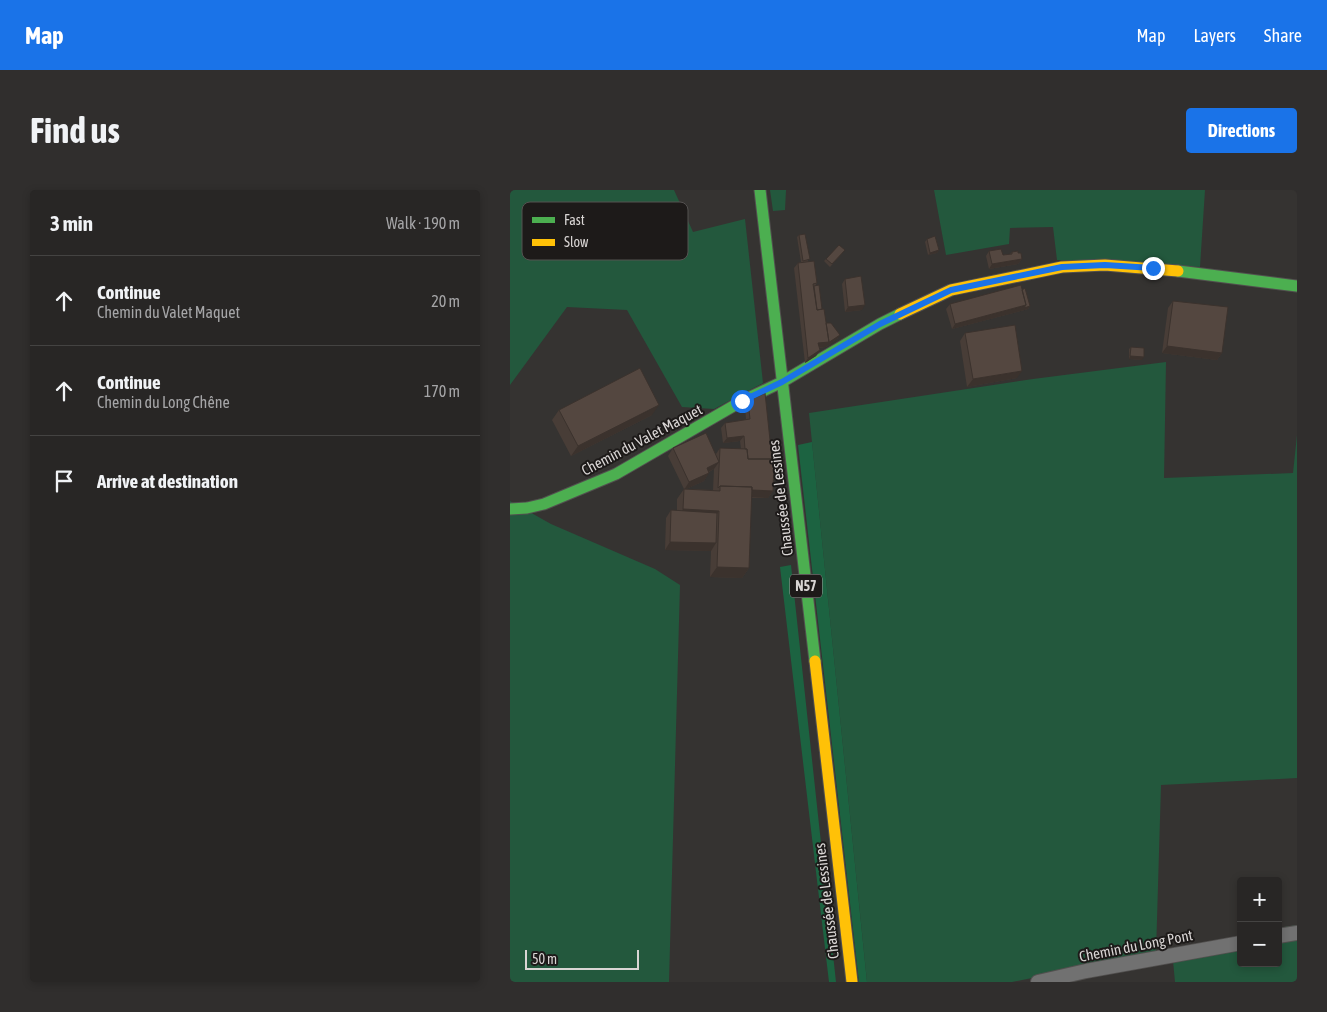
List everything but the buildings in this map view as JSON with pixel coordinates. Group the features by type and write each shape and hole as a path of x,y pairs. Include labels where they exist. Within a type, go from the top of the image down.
{"street":[{"name":"Chaussée de Lessines","path":"760,190 852,982"},
{"name":"Chemin du Valet Maquet","path":"510,509 544,504 616,474 742,401 782,382 880,324 951,290 1062,267 1105,265 1153,268 1297,286"},
{"path":"1282,935 1297,933"},
{"name":"Chemin du Long Pont","path":"1038,982 1237,944"}],"green space":[{"path":"510,190 674,190 679,202 522,202 522,260 688,260 688,221 693,232 745,219 763,383 714,409 682,407 627,310 567,307 510,385"},
{"path":"770,190 786,190 785,210 773,211"},
{"path":"934,190 1205,190 1200,267 1057,260 1053,227 1010,228 1009,244 946,255"},
{"path":"1166,362 1164,478 1293,473 1297,435 1297,778 1161,785 1156,953 1012,982 867,982 809,413 1033,379"},
{"path":"812,442 867,982 859,982 798,445"},
{"path":"510,501 551,524 655,569 680,585 669,982 510,982"},
{"path":"791,565 836,982 829,982 780,567"},
{"path":"1297,925 1297,982 1175,982 1172,950 1237,937 1237,967 1282,967 1282,927"}],"traffic: fast":[{"path":"760,190 815,661"},
{"path":"1178,271 1297,286"},
{"path":"510,509 544,504 616,474 742,401 782,382 900,314"}],"traffic: slow":[{"path":"900,314 951,290 1062,267 1105,265 1178,271"},
{"path":"815,661 852,982"}],"route":[{"path":"742,401 782,382 880,324 951,290 1062,267 1105,265 1153,268"}]}
